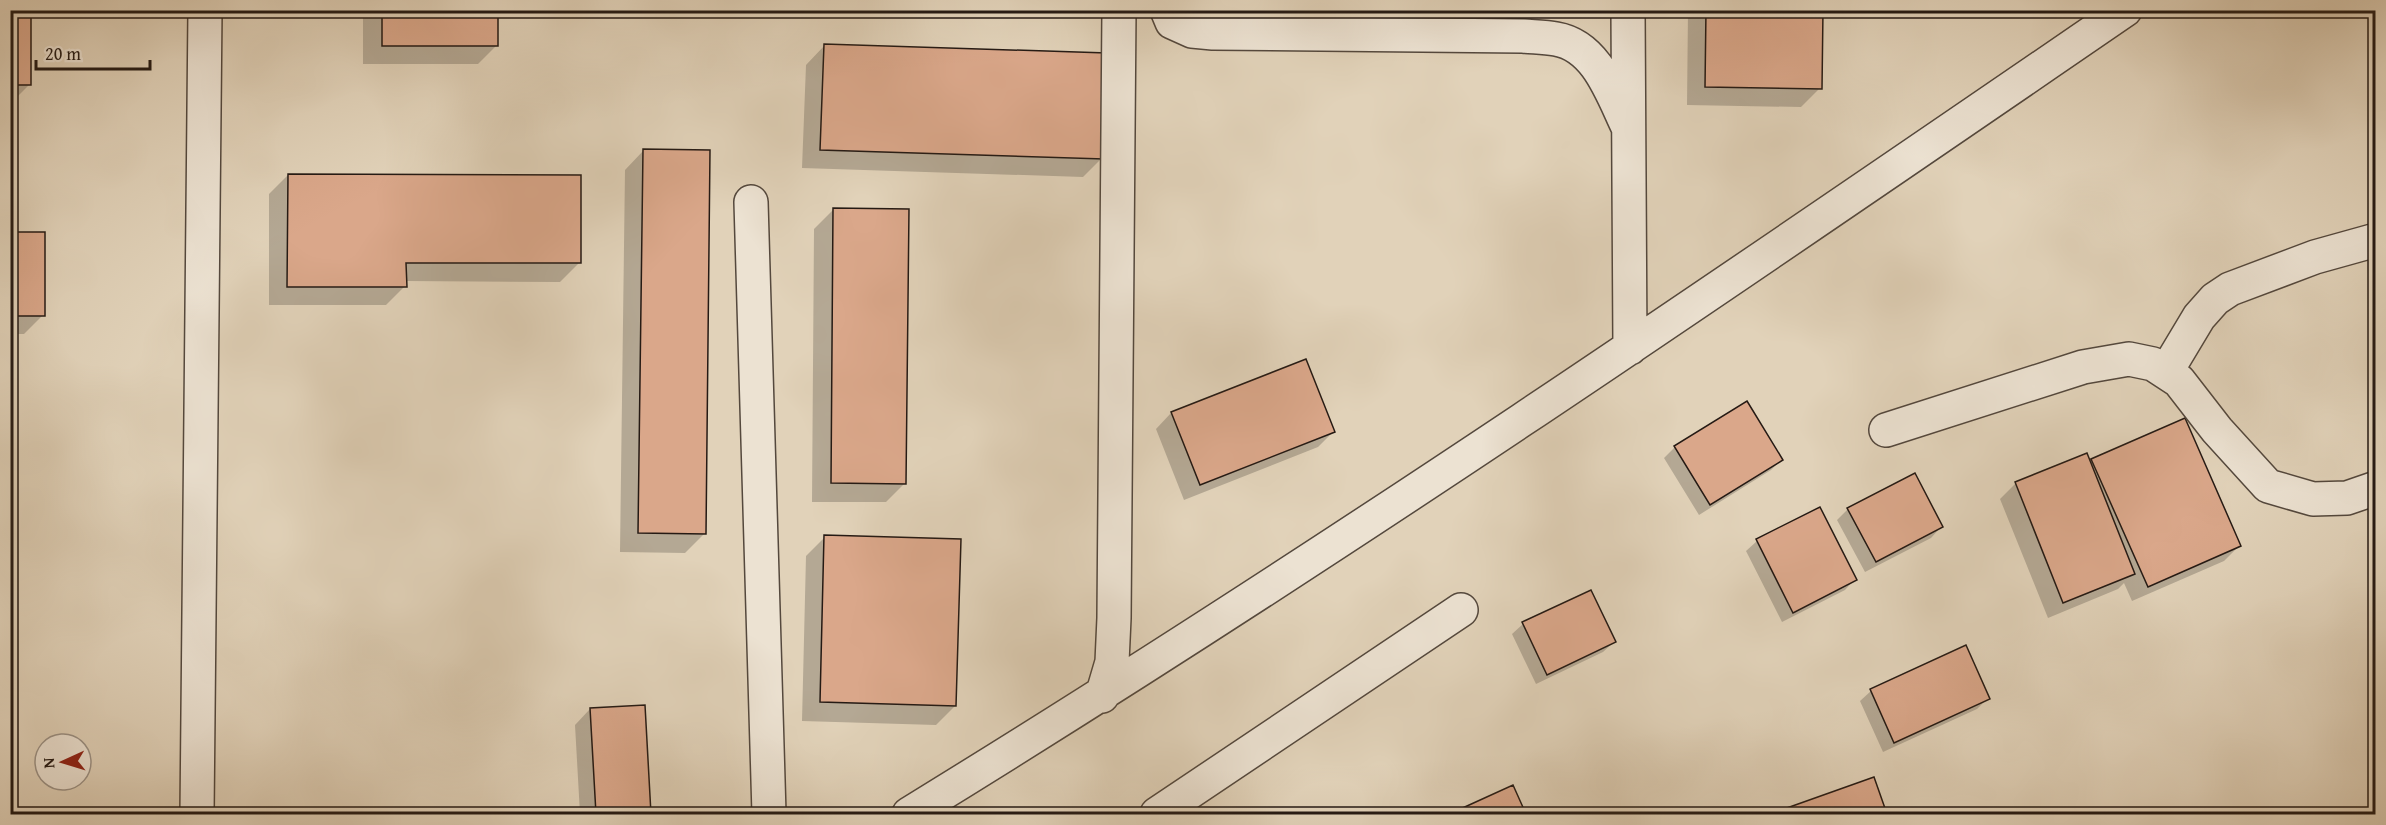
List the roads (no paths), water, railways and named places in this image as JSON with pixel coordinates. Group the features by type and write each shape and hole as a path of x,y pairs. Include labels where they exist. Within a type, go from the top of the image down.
{"street":[{"path":"197,814 205,10"},
{"path":"1102,696 1112,662 1114,618 1119,10"},
{"path":"1167,10 1172,22 1192,31 1213,33 1523,36 1558,39 1585,52 1599,69 1628,127"},
{"path":"1628,10 1630,348"},
{"path":"909,814 1102,696 1630,348 2125,10"},
{"path":"751,202 769,814"},
{"path":"2166,372 2199,317 2215,299 2230,289 2316,257 2376,240"},
{"path":"1886,430 2083,366 2129,359 2153,364 2179,381 2217,430 2268,486 2313,499 2347,498 2376,488"},
{"path":"1157,814 1461,610"}]}
